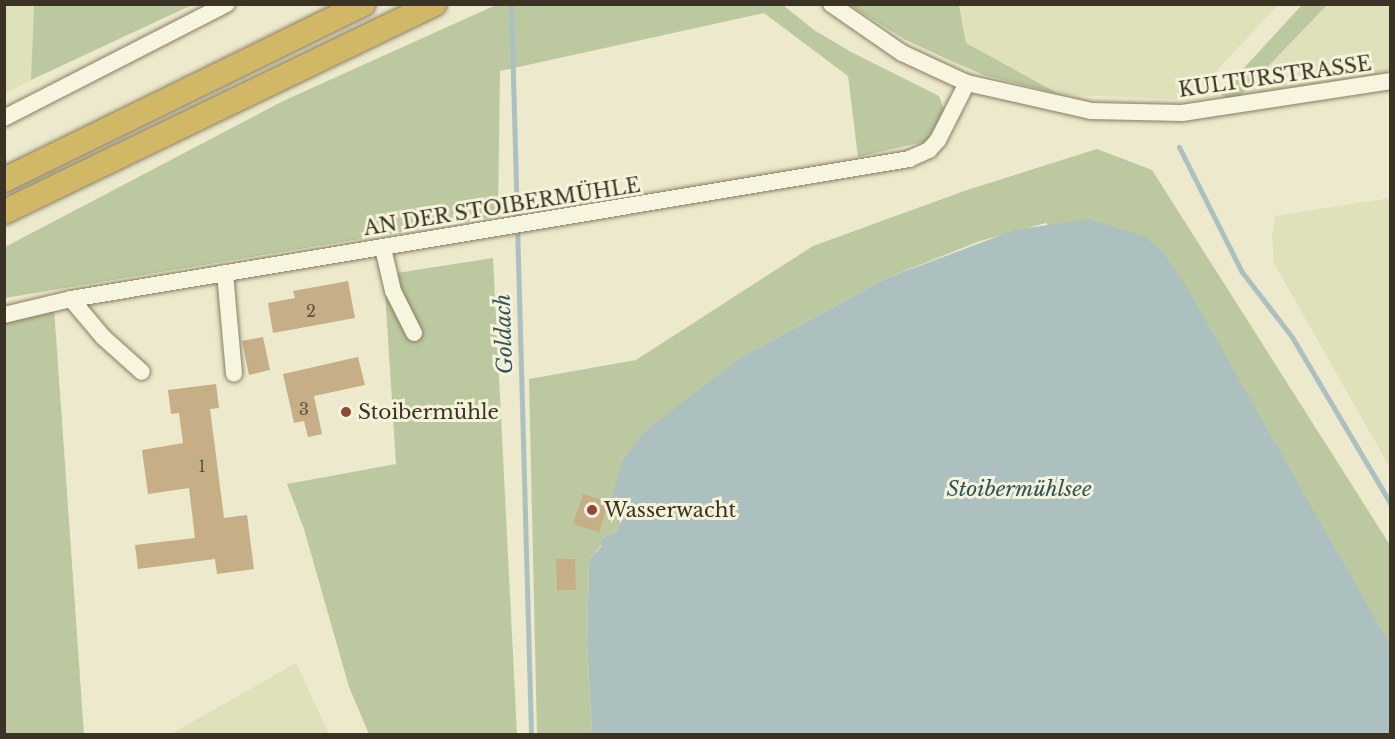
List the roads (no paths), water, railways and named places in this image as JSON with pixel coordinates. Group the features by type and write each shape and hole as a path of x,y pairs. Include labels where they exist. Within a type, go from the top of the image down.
{"highway":[{"path":"4,180 363,4"},
{"path":"4,212 434,4"}],"street":[{"path":"4,118 227,4"},
{"name":"KULTURSTRASSE","path":"831,4 902,53 967,83 1091,111 1140,113 1228,108 1390,81"},
{"name":"AN DER STOIBERMÜHLE","path":"4,315 72,299 909,159 929,150 938,140 967,83"},
{"path":"383,248 393,291 414,333"},
{"path":"225,273 234,374"},
{"path":"72,299 103,337 142,372"}],"water":[{"name":"Stoibermühlsee","path":"1088,219 1144,236 1162,251 1185,284 1390,645 1390,734 592,734 587,644 589,559 602,546 602,538 617,531 620,518 609,507 611,499 623,460 645,431 743,356 887,278 1015,230"}],"waterway":[{"name":"Goldach","path":"511,4 531,734"},
{"path":"1179,147 1242,272 1292,337 1390,503"}],"place":[{"name":"Stoibermühle","path":"346,412"},
{"name":"Wasserwacht","path":"592,510"}]}
